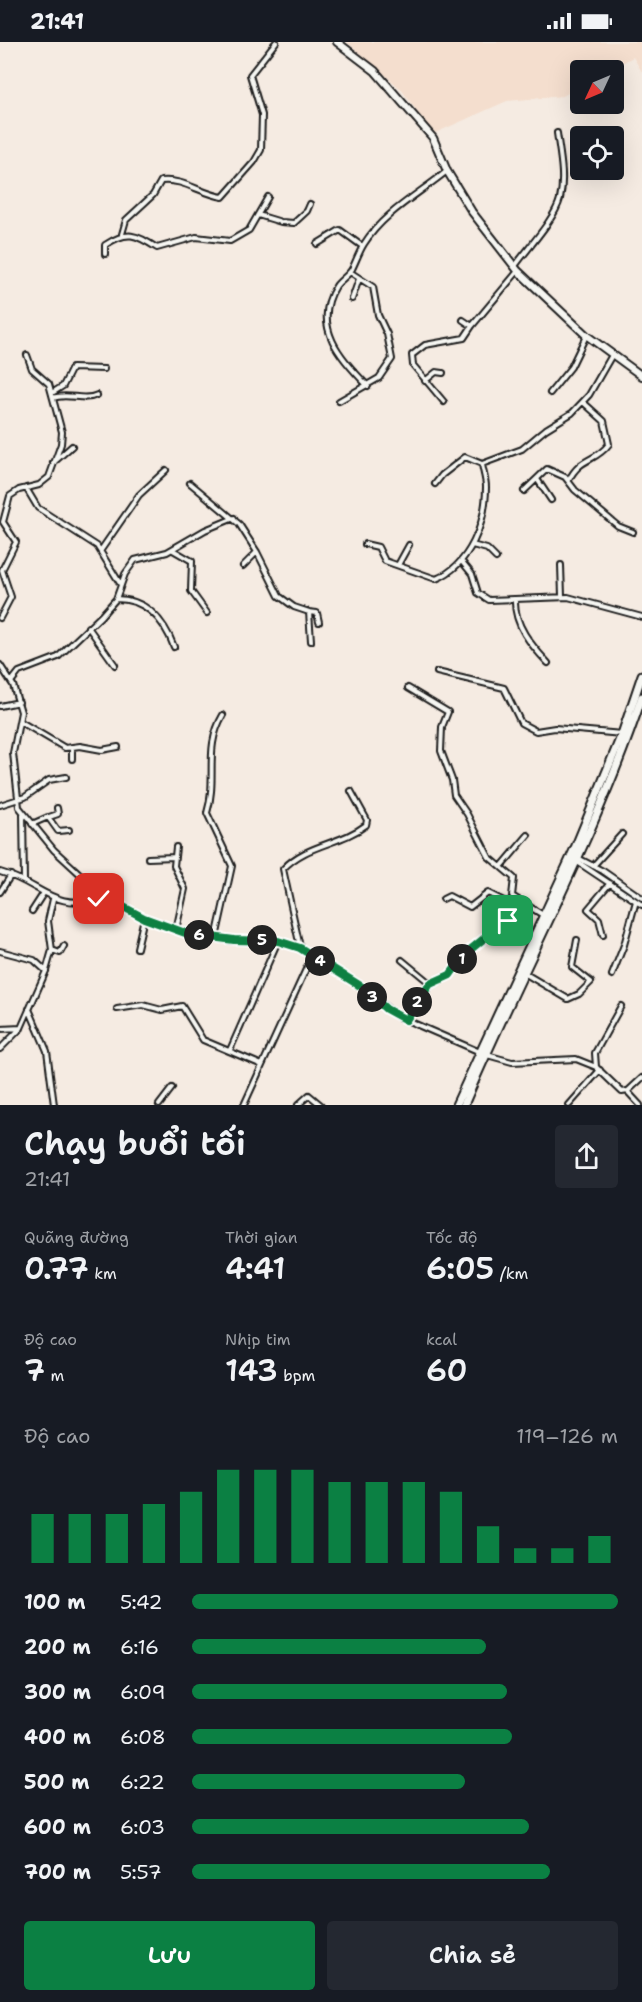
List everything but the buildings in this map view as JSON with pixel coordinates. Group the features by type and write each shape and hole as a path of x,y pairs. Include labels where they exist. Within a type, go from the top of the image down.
{"main road":[{"path":"337,42 358,56 395,93 436,143 447,171 472,212 516,269 586,335 642,376"},
{"path":"625,735 642,675"},
{"path":"464,1105 482,1053 574,858 642,697"},
{"path":"456,1105 524,973 546,916"}],"street":[{"path":"122,234 126,220 153,195 161,181 176,180 201,192 223,197 254,162 261,150 263,126 250,75 276,42"},
{"path":"444,402 412,365 413,352 419,347 434,342 464,338 516,269 555,210 560,199 562,174 557,132"},
{"path":"368,386 340,355 325,322 335,289 350,272 362,246 399,206 447,171"},
{"path":"105,254 105,245 122,234 140,236 157,248 196,237 230,241 246,233 268,197"},
{"path":"258,215 281,222 294,223 307,211 310,204"},
{"path":"317,244 340,230 362,246"},
{"path":"339,401 368,386 383,374 391,363 392,355 378,315 373,287 350,272"},
{"path":"352,299 359,279"},
{"path":"463,320 472,326"},
{"path":"550,393 571,367 586,335"},
{"path":"0,618 11,597 2,570 16,542 3,522 3,514 10,496 46,480 60,450 62,438 53,395 47,381 32,369 27,355"},
{"path":"435,484 442,475 465,457 482,464 522,449 583,402 612,355"},
{"path":"53,395 63,386 72,368 104,369"},
{"path":"425,381 436,372 443,373"},
{"path":"53,395 87,399 97,395"},
{"path":"569,480 574,468 588,458 600,454 609,444 604,421 583,402"},
{"path":"53,464 72,446"},
{"path":"365,544 377,546 383,560 436,579 463,563 472,545 486,499 482,464"},
{"path":"524,491 548,469 569,480 575,490 610,520 633,532"},
{"path":"100,550 136,498 166,470"},
{"path":"537,479 551,500"},
{"path":"190,483 234,518 257,552 279,596 294,607 317,613 319,622"},
{"path":"26,488 38,508 100,550 121,586"},
{"path":"11,682 19,672 58,657 116,599 124,574 135,560 172,549 205,530 234,518"},
{"path":"398,565 409,545"},
{"path":"472,545 487,549 496,558"},
{"path":"172,549 192,561 191,591 207,613"},
{"path":"243,566 257,552"},
{"path":"463,563 472,574 475,589 483,597 515,600 562,596 642,617"},
{"path":"561,565 562,596"},
{"path":"116,599 134,602 157,615 174,647"},
{"path":"515,600 516,619 534,648 548,663"},
{"path":"309,612 311,641"},
{"path":"88,627 115,665"},
{"path":"0,665 2,676 11,682 19,702 21,722 14,753 18,800 23,813 105,897 144,918 176,930 216,938 278,941 300,948 362,987 386,1009 482,1053 512,1062 576,1059 598,1069 622,1092 627,1091 642,1078"},
{"path":"437,672 504,688 521,723 536,731 555,728 625,735"},
{"path":"408,688 448,712 442,728 441,751 452,780 454,795 467,814 489,857 514,878 510,892 514,900 546,916"},
{"path":"0,706 19,702"},
{"path":"216,938 232,866 220,847 207,813 213,793 212,739 223,715"},
{"path":"21,722 60,746 102,750 118,747"},
{"path":"72,747 72,759"},
{"path":"0,806 18,800 49,780 66,777"},
{"path":"300,948 283,869 307,850 346,837 366,825 367,820 351,791"},
{"path":"32,824 58,813 57,808"},
{"path":"23,813 24,881"},
{"path":"48,817 58,831 69,830"},
{"path":"593,867 622,834"},
{"path":"501,867 528,835"},
{"path":"176,847 175,872 184,886 176,930"},
{"path":"148,858 174,857"},
{"path":"574,858 593,867 642,898"},
{"path":"593,867 610,883 642,905"},
{"path":"0,872 24,881 53,899 87,900 105,897"},
{"path":"0,892 11,875"},
{"path":"603,935 599,919 588,909 610,883"},
{"path":"443,899 449,896 470,907 489,893 506,902 514,900"},
{"path":"32,911 43,894"},
{"path":"0,1049 21,1028 46,971 52,950 48,921 53,899"},
{"path":"85,916 87,900"},
{"path":"612,975 624,945 636,901"},
{"path":"137,948 144,918"},
{"path":"406,1020 430,984 450,975 465,954 492,932 499,933 508,921"},
{"path":"524,973 568,999 579,994 591,982 572,967 577,940"},
{"path":"230,1050 278,941"},
{"path":"52,950 60,953 64,946"},
{"path":"0,951 34,960 46,971"},
{"path":"244,1105 312,956"},
{"path":"402,960 430,984"},
{"path":"117,1009 143,1005 162,1010 182,1006 203,1040 262,1065"},
{"path":"569,1105 598,1069 595,1053 621,1006"},
{"path":"29,1009 47,1051 54,1105"},
{"path":"0,1029 21,1028"},
{"path":"159,1105 172,1088"},
{"path":"627,1091 640,1105"},
{"path":"298,1105 309,1095 321,1105"}],"shaded area":[{"path":"347,42 642,42 642,72 633,57 624,62 624,60 570,60 570,92 563,96 507,101 433,134 401,89"}],"route":[{"path":"99,899 105,897 128,911 188,934 234,940 278,941 300,948 341,976 362,987 386,1009 406,1020 430,984 450,975 465,954 487,939 492,932 499,933 508,921"}]}
